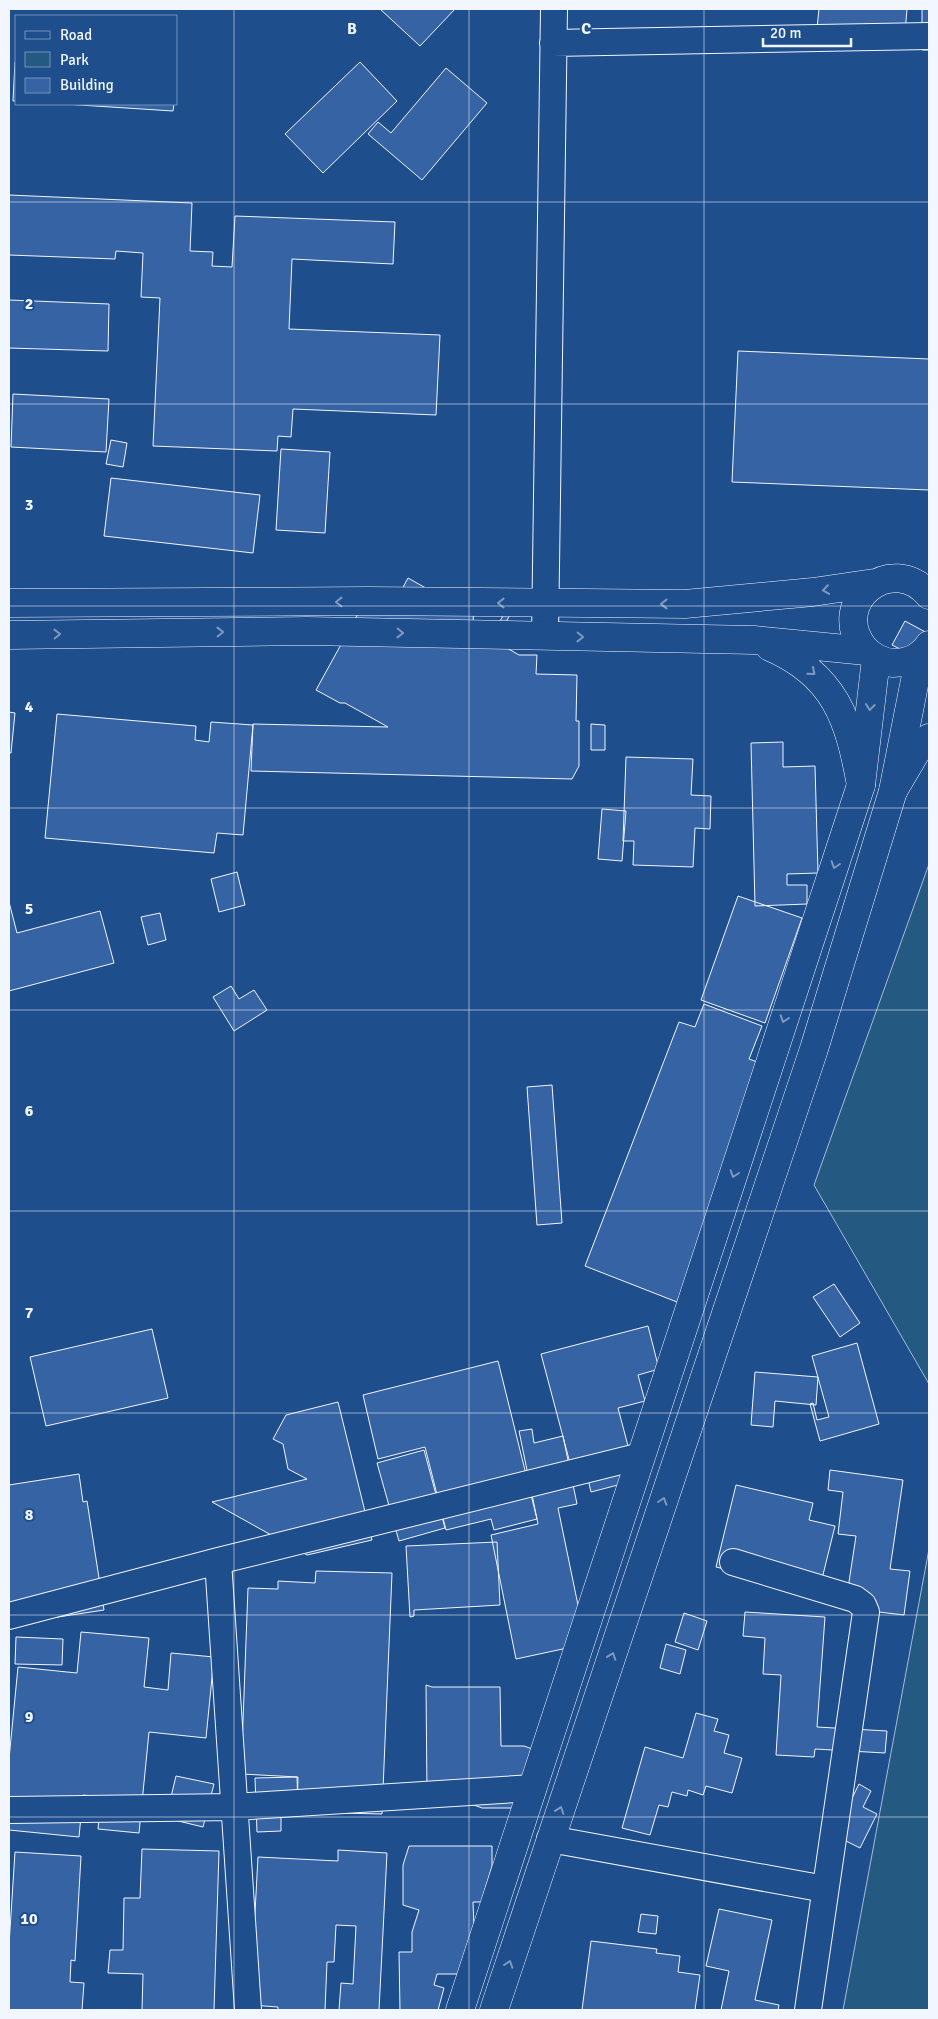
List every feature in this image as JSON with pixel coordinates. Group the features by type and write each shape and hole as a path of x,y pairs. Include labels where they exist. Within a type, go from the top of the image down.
{"street":[{"path":"545,636 554,9"},
{"path":"553,42 929,36"},
{"path":"460,2010 861,785 871,655 856,634 853,616 857,603 864,592 874,584 886,579 899,578 912,581 927,590"},
{"path":"9,603 350,602 685,604 874,584"},
{"path":"9,635 306,631 754,640 871,655 891,663 906,662 926,650"},
{"path":"754,640 787,654 821,680 832,694 854,747 861,785"},
{"path":"494,2010 814,1049 893,791 926,650"},
{"path":"893,791 916,752 929,738"},
{"path":"9,1616 218,1561 641,1456"},
{"path":"218,1561 248,2010"},
{"path":"733,1562 855,1599 863,1604 866,1612 808,2010"},
{"path":"9,1810 234,1807 532,1788"},
{"path":"550,1839 825,1888"}],"green space":[{"path":"929,864 929,1384 814,1185"},
{"path":"929,1549 929,2010 843,2010"}],"building":[{"path":"380,9 455,9 420,46"},
{"path":"819,9 907,9 904,45 816,38"},
{"path":"922,9 929,9 929,50 922,50"},
{"path":"15,62 15,101 13,101"},
{"path":"360,62 397,101 323,173 285,134"},
{"path":"446,68 487,103 422,180 368,134 378,122 391,133"},
{"path":"80,105 174,105 173,111"},
{"path":"9,195 192,203 190,251 213,252 212,266 232,267 235,216 395,222 393,264 292,259 289,329 440,335 436,415 293,409 291,437 278,436 277,451 153,446 160,298 141,297 143,253 116,251 115,259 9,255"},
{"path":"9,300 109,304 108,351 9,348"},
{"path":"738,351 929,359 929,490 732,482"},
{"path":"13,394 109,399 106,452 11,447"},
{"path":"111,440 127,443 123,467 106,464"},
{"path":"281,449 330,452 325,533 276,530"},
{"path":"111,478 260,495 253,553 104,536"},
{"path":"408,578 447,600 474,607 473,623 493,634 510,603 510,615 495,641 519,655 537,655 536,674 577,675 576,721 579,721 579,766 572,779 251,771 253,724 388,727 345,703 340,703 316,690 371,590 401,591"},
{"path":"905,621 929,634 916,657 892,645"},
{"path":"9,712 15,713 11,753 9,753"},
{"path":"57,714 196,726 195,740 209,742 211,722 253,725 243,835 217,833 214,853 45,838"},
{"path":"591,724 605,725 605,750 591,750"},
{"path":"783,742 783,767 815,766 818,873 787,874 787,885 807,885 807,904 755,906 751,743"},
{"path":"626,757 693,759 691,795 711,796 710,829 695,828 693,867 633,865 634,841 623,841"},
{"path":"602,809 626,811 622,861 598,859"},
{"path":"237,872 245,905 219,912 211,879"},
{"path":"738,896 802,918 765,1023 701,1000"},
{"path":"9,902 17,933 100,911 114,963 9,991"},
{"path":"160,913 166,940 148,945 141,917"},
{"path":"231,986 239,999 254,990 267,1010 234,1031 213,997"},
{"path":"704,1004 762,1026 749,1059 768,1066 677,1302 585,1266 679,1022 695,1027"},
{"path":"552,1085 562,1223 537,1225 527,1087"},
{"path":"834,1284 860,1323 840,1337 813,1297"},
{"path":"648,1326 659,1369 638,1375 645,1401 618,1408 637,1480 591,1492 588,1479 575,1482 541,1354"},
{"path":"152,1329 168,1398 46,1426 30,1357"},
{"path":"857,1343 879,1424 820,1441 810,1404 813,1403 817,1420 829,1417 812,1356"},
{"path":"498,1361 537,1519 494,1530 491,1519 446,1530 425,1447 378,1459 363,1395"},
{"path":"755,1372 818,1377 816,1405 775,1401 773,1427 751,1425"},
{"path":"338,1402 372,1540 307,1555 212,1502 307,1479 288,1469 283,1444 273,1439 286,1415"},
{"path":"532,1429 534,1443 563,1436 577,1504 558,1508 586,1644 516,1659 491,1535 538,1524 519,1431"},
{"path":"424,1450 445,1528 399,1541 377,1463"},
{"path":"830,1470 903,1480 890,1569 910,1571 904,1615 871,1611 847,1595 856,1536 838,1534 843,1492 828,1490"},
{"path":"79,1474 83,1502 87,1501 104,1610 12,1624 9,1604 9,1485"},
{"path":"736,1485 813,1503 809,1520 835,1526 819,1591 716,1567"},
{"path":"497,1542 500,1605 414,1610 414,1616 410,1617 406,1546"},
{"path":"316,1571 392,1573 382,1814 297,1812 298,1777 241,1774 248,1588 278,1589 278,1581 315,1583"},
{"path":"745,1612 825,1617 817,1727 887,1731 885,1753 815,1749 814,1757 776,1755 781,1675 763,1674 765,1638 743,1636"},
{"path":"684,1613 707,1621 698,1650 675,1642"},
{"path":"81,1632 149,1638 144,1687 168,1690 171,1653 214,1657 206,1738 149,1732 139,1833 98,1829 101,1797 83,1795 79,1837 9,1830 9,1759 18,1667 77,1673"},
{"path":"16,1637 63,1639 62,1665 15,1664"},
{"path":"666,1644 686,1650 680,1674 660,1668"},
{"path":"426,1685 432,1687 500,1687 501,1746 524,1746 535,1750 515,1808 482,1808 474,1805 464,1805 427,1794"},
{"path":"696,1713 718,1719 714,1731 729,1735 724,1753 742,1758 732,1793 706,1786 703,1795 688,1790 687,1796 672,1792 668,1807 659,1805 650,1835 622,1828 645,1747 683,1758"},
{"path":"176,1776 214,1784 203,1827 166,1818"},
{"path":"297,1777 298,1809 281,1810 281,1831 257,1832 255,1778"},
{"path":"859,1784 871,1791 863,1807 877,1814 860,1848 834,1835"},
{"path":"409,1846 492,1846 492,1866 481,1902 473,1902 474,1928 460,1974 437,1974 434,1985 444,1988 438,2010 400,2010 399,1952 412,1952 412,1932 419,1910 403,1905 403,1865"},
{"path":"142,1849 219,1851 214,2010 142,2010 143,1974 108,1973 110,1950 123,1950 124,1898 140,1898"},
{"path":"338,1850 387,1853 379,2010 339,2010 341,1983 353,1984 356,1926 336,1925 334,1962 327,1962 325,2010 278,2010 278,2007 250,2005 258,1857 338,1861"},
{"path":"15,1852 81,1856 75,1961 71,1960 70,1982 84,1983 82,2010 9,2010 9,1945"},
{"path":"719,1909 772,1920 755,2000 779,2005 778,2010 721,2010 729,1971 706,1966"},
{"path":"641,1914 658,1916 656,1934 638,1932"},
{"path":"591,1941 657,1949 656,1953 680,1956 678,1972 700,1975 695,2010 582,2010"}]}
